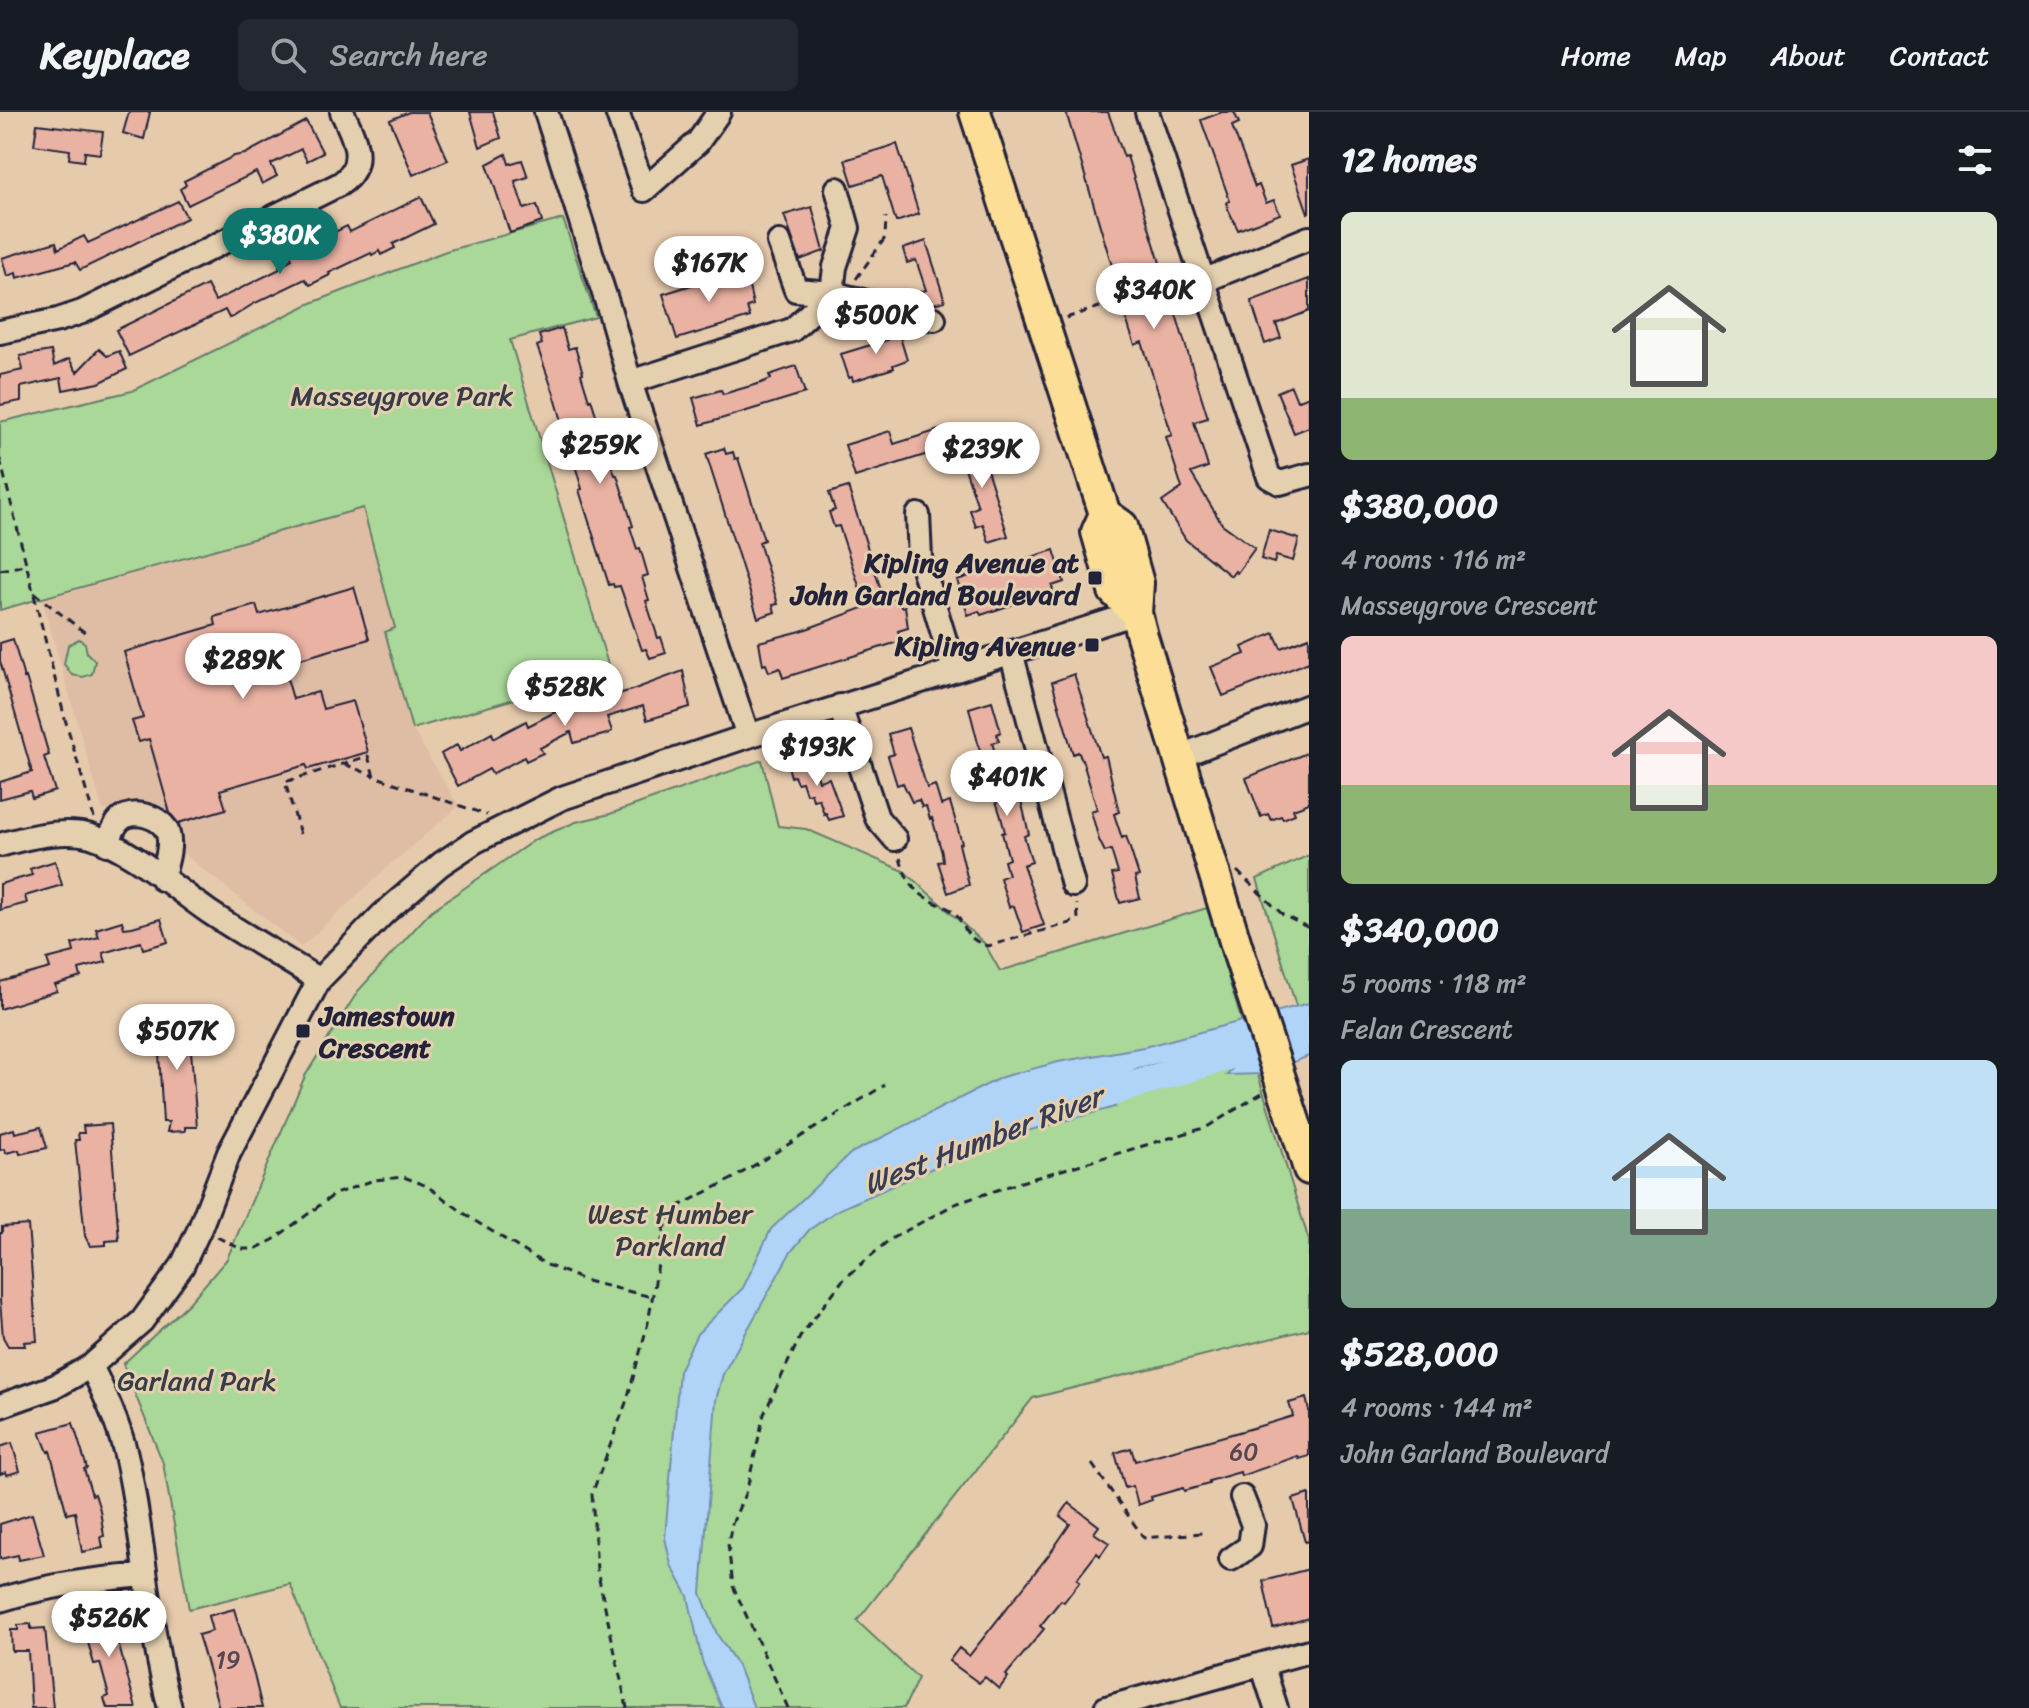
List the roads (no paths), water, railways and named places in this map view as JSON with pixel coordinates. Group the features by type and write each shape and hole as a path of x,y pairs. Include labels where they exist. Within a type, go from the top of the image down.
{"main road":[{"path":"975,112 1105,514 1097,532 1114,591 1136,613 1238,951 1309,1169"}],"street":[{"path":"0,332 82,312 340,184 352,176 357,164 350,127 342,112"},
{"path":"546,112 630,382 748,736"},
{"path":"617,112 644,190 698,142 719,112"},
{"path":"1147,112 1269,477 1280,483 1309,475"},
{"path":"630,382 792,330 832,293 835,267 848,228 837,189"},
{"path":"1203,281 1309,238"},
{"path":"779,242 796,290 832,293 934,319"},
{"path":"918,515 920,558 954,670"},
{"path":"0,1406 56,1386 91,1366 142,1321 182,1266 229,1153 319,980 383,914 441,864 510,823 562,798 1136,613"},
{"path":"1011,652 1073,885"},
{"path":"840,706 877,818 895,839"},
{"path":"1178,757 1309,706"},
{"path":"103,842 119,821 131,814 149,817 160,823 168,831 169,845 162,879"},
{"path":"0,845 20,839 71,833 91,836 123,852 212,914 319,980"},
{"path":"91,1366 128,1461 170,1708"},
{"path":"1231,1559 1250,1546 1253,1525 1242,1497"},
{"path":"0,1600 24,1592 145,1575"},
{"path":"1106,1708 1309,1651"},
{"path":"1262,1664 1276,1708"}],"water":[{"path":"1309,1003 1309,1056 1263,1074 1227,1075 1245,1053 1222,1050 1138,1068 1109,1086 1105,1101 1115,1107 998,1139 838,1210 809,1230 790,1253 723,1374 716,1400 701,1593 717,1634 738,1666 754,1708 722,1708 702,1661 688,1596 671,1565 665,1538 679,1371 697,1334 743,1288 771,1229 851,1153 1002,1077 1058,1062 1144,1047"}],"waterway":[{"name":"West Humber River","path":"1072,1104 1309,1031"}],"place":[{"name":"Kipling Avenue at John Garland Boulevard","path":"1095,578"},
{"name":"Kipling Avenue","path":"1092,645"},
{"name":"Jamestown Crescent","path":"303,1031"}],"park label":[{"name":"Masseygrove Park","path":"402,395"},
{"name":"West Humber Parkland","path":"670,1229"},
{"name":"Garland Park","path":"197,1380"}]}
